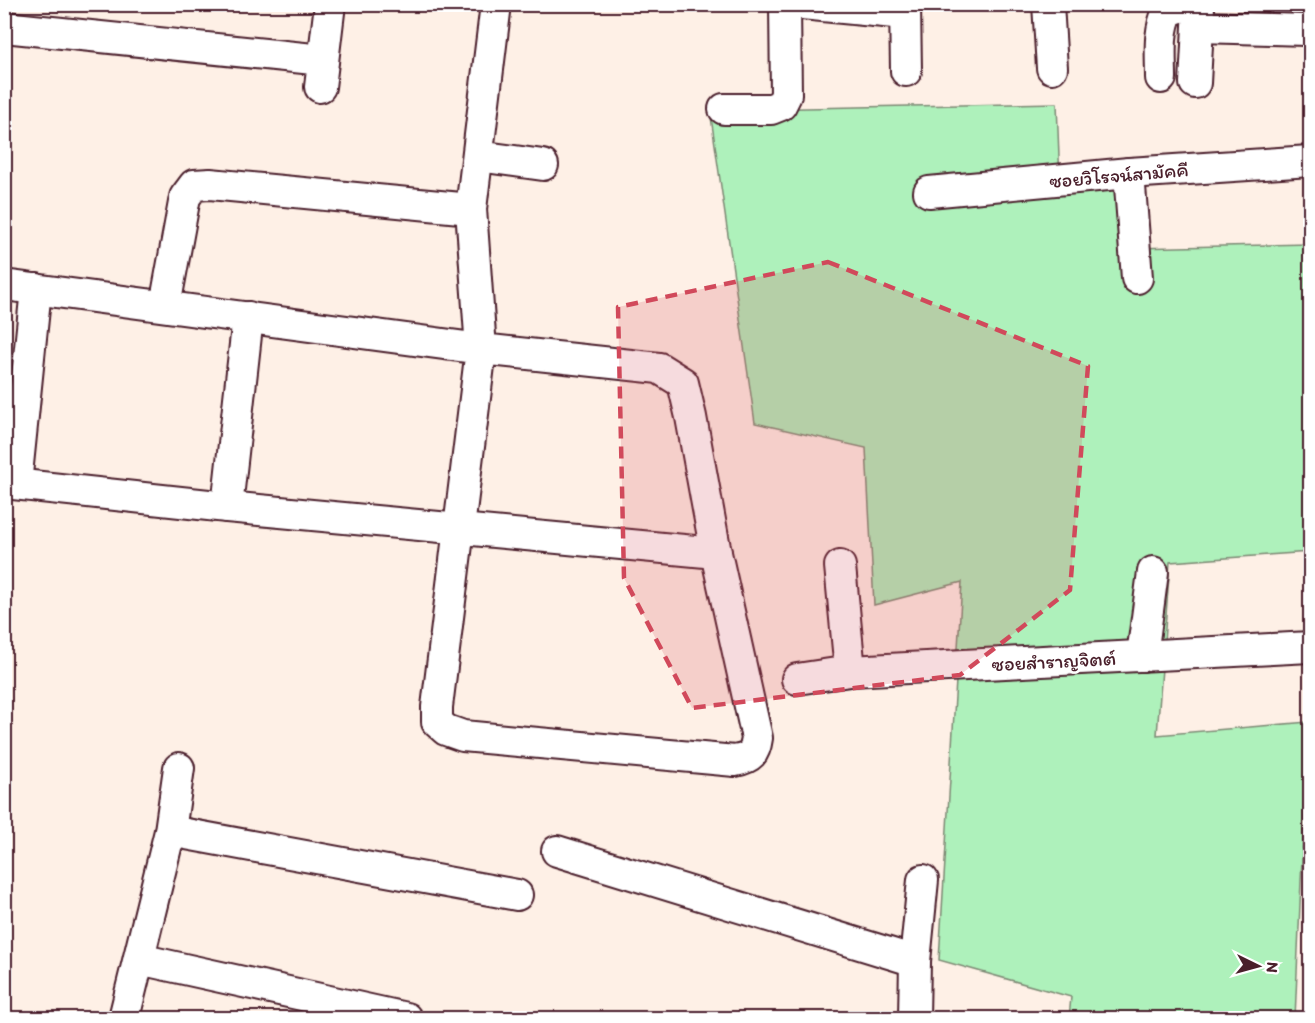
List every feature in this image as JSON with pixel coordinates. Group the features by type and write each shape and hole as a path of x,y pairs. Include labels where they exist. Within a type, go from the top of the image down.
{"street":[{"path":"4,27 322,74 330,4"},
{"path":"4,285 481,349 659,368 683,383 716,553 757,738 753,755 735,761 463,736 447,730 437,722 481,349 471,209 496,4"},
{"path":"724,109 771,109 781,105 786,95 785,4"},
{"path":"802,4 905,9 906,71"},
{"path":"1048,4 1052,68"},
{"path":"1161,78 1161,31 1168,11 1196,12 1306,30"},
{"path":"1195,83 1196,12"},
{"path":"478,156 543,165"},
{"name":"ซอยวิโรจน์สามัคคี","path":"929,192 1129,173 1311,161"},
{"path":"1129,173 1137,278"},
{"path":"165,306 185,197 194,185 210,183 471,209"},
{"path":"36,289 10,483 227,507 716,553"},
{"path":"227,507 249,318"},
{"path":"840,566 850,671"},
{"path":"1142,656 1153,572"},
{"name":"ซอยสำราญจิตต์","path":"797,680 850,671 1311,647"},
{"path":"124,1018 170,831 179,768"},
{"path":"170,831 517,896"},
{"path":"557,851 915,961"},
{"path":"914,1018 915,961 923,880"},
{"path":"140,959 406,1018"}],"highlighted area":[{"path":"828,262 1088,366 1070,590 960,675 692,708 624,578 618,307"}],"green space":[{"path":"1057,103 1060,184 1129,179 1133,248 1310,244 1310,552 1170,562 1157,735 1308,722 1295,1018 1069,1018 1071,997 939,960 962,582 874,605 866,448 755,423 710,110"}]}
